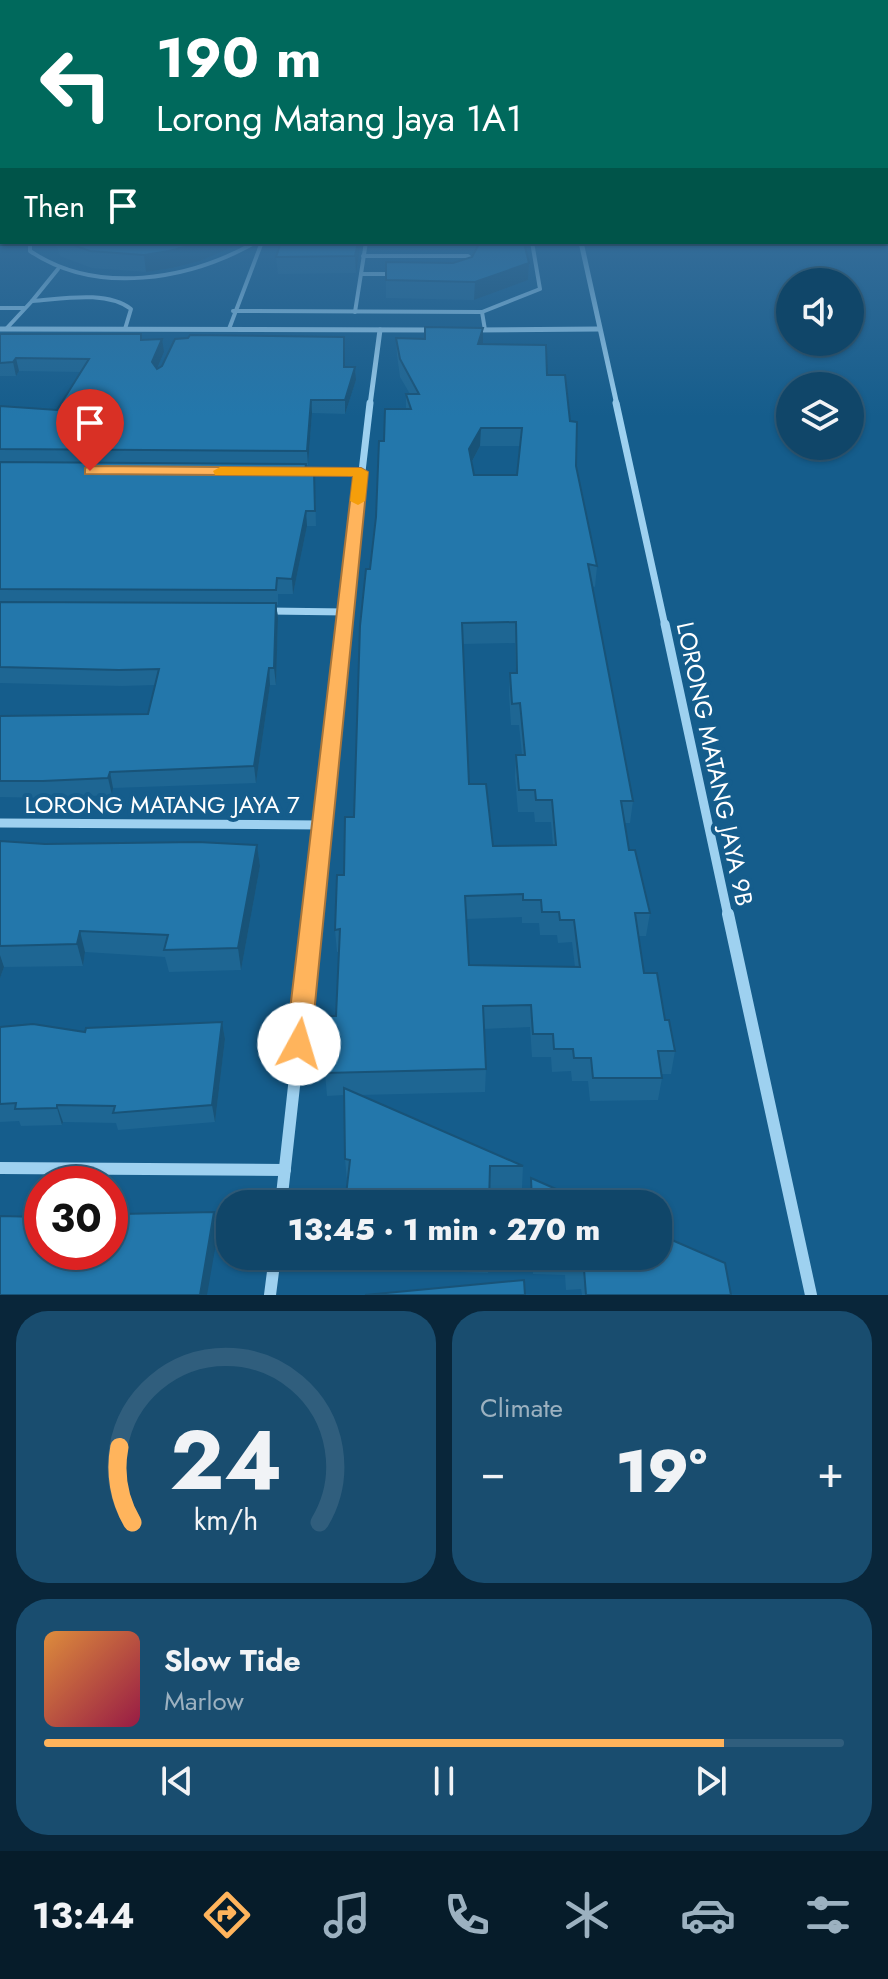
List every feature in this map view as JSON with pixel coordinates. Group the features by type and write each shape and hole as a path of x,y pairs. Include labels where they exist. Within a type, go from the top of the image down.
{"street":[{"name":"LORONG MATANG JAYA 9B","path":"592,294 811,1295"},
{"path":"176,341 181,328"},
{"path":"3,329 440,330"},
{"path":"470,330 599,329"},
{"path":"283,1190 361,472 380,330"},
{"path":"298,472 361,472"},
{"path":"252,611 346,612"},
{"name":"LORONG MATANG JAYA 7","path":"0,823 323,825"},
{"path":"0,1168 285,1170"},
{"path":"270,1295 273,1270"}],"lane":[{"path":"3,329 37,294"},
{"path":"229,329 240,294"},
{"path":"355,312 358,294"},
{"path":"233,311 482,312 526,294"},
{"path":"32,301 118,300 131,309 125,329"},
{"path":"0,308 26,308"},
{"path":"482,312 485,330"}],"building":[{"path":"425,327 483,328 478,344 546,345 547,375 565,375 570,421 577,422 576,466 597,566 588,564 633,801 621,801 629,850 635,850 650,913 635,913 644,973 657,973 665,1020 669,1020 675,1051 658,1051 662,1078 593,1078 591,1058 574,1058 573,1049 554,1049 553,1034 533,1034 531,1005 483,1006 486,1069 325,1073 329,1016 336,1016 340,929 335,930 337,875 344,875 345,817 354,817 360,626 376,517 379,441 384,441 385,409 411,409 406,394 419,394 400,359 396,338 425,339","holes":["481,428 522,428 517,475 474,475 469,449","516,622 517,673 510,673 512,704 520,703 525,755 516,755 519,790 535,790 536,800 552,800 556,845 493,846 486,784 469,784 462,623","523,894 523,900 541,900 542,912 559,912 560,920 574,920 580,967 469,965 465,896"]},
{"path":"0,334 141,334 141,340 162,339 152,362 157,369 162,366 175,339 190,335 344,337 344,367 355,367 345,400 311,400 307,451 0,449 0,406 57,410 89,359 16,358 13,362 0,363"},
{"path":"0,462 306,464 305,471 314,471 315,511 306,511 292,579 277,578 276,590 0,589"},
{"path":"0,602 276,603 274,668 269,668 254,766 110,772 108,778 0,781 0,716 148,714 159,669 0,667"},
{"path":"0,841 257,845 238,948 164,950 168,935 80,931 77,944 0,946"},
{"path":"222,1022 212,1105 113,1113 115,1106 57,1105 57,1108 15,1109 16,1103 0,1104 0,1027 33,1024 85,1032 86,1028"},
{"path":"344,1088 523,1166 490,1166 489,1190 347,1190 350,1160 345,1159"},
{"path":"531,1178 558,1190 531,1190"},
{"path":"214,1212 200,1295 0,1295 0,1216 24,1217 24,1270 128,1270 128,1214"},
{"path":"672,1240 725,1263 731,1295 586,1295 584,1270 672,1270"},
{"path":"524,1280 525,1295 365,1295"}],"slow traffic":[{"path":"220,471 361,472 358,501"}],"route":[{"path":"90,471 361,472 299,1044"}]}
